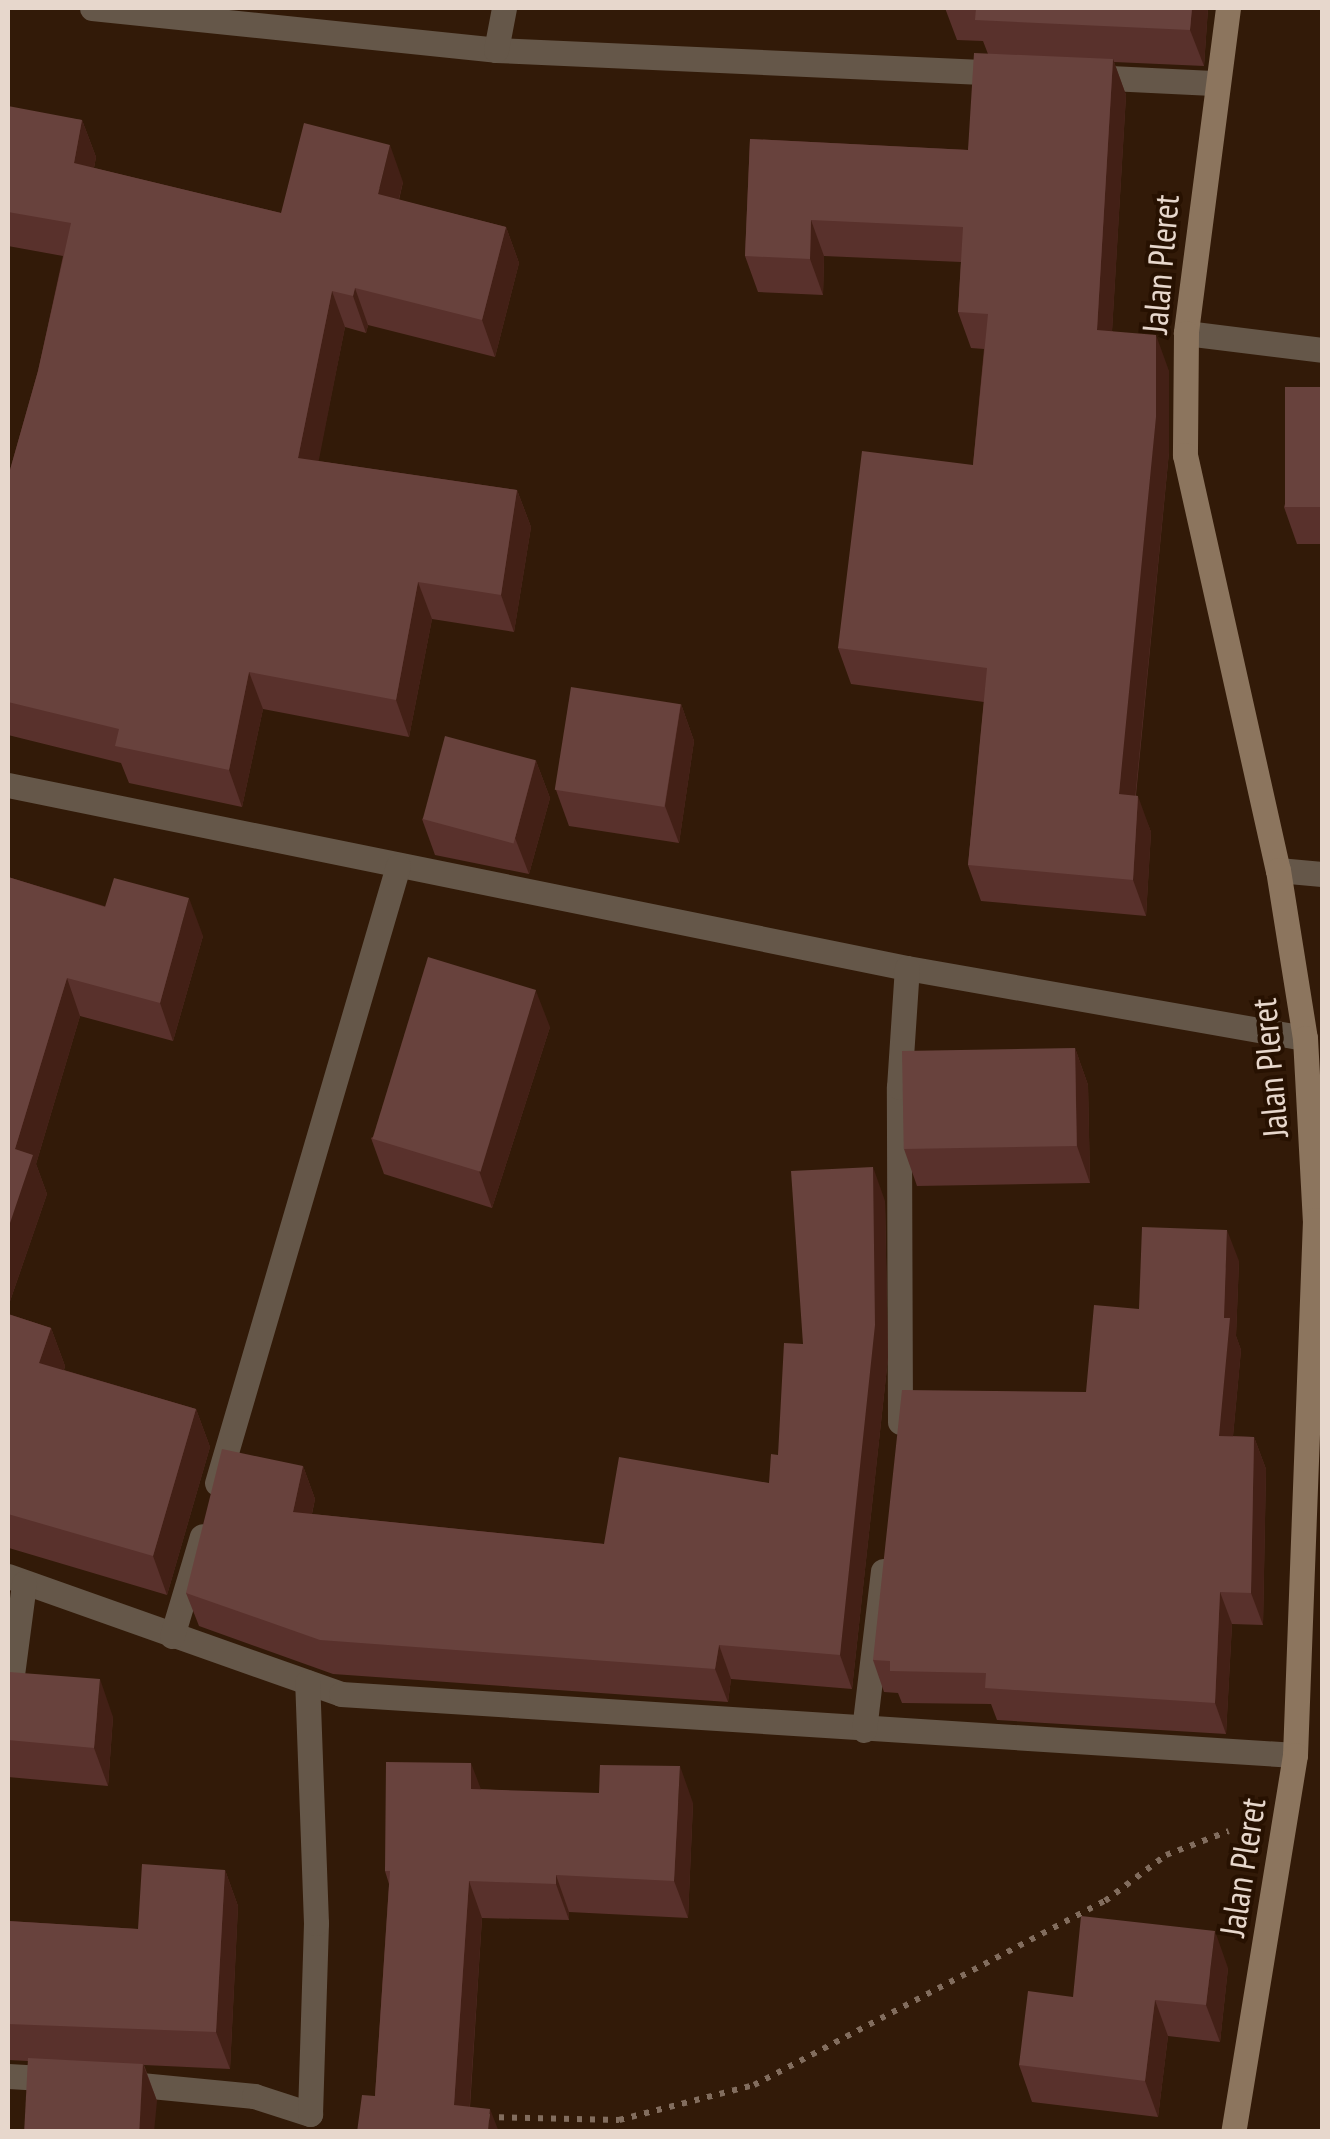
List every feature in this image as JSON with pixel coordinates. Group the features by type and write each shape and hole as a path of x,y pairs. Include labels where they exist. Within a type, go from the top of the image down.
{"main road":[{"name":"Jalan Pleret","path":"1228,8 1213,83 1186,332 1185,455 1278,870 1305,1038 1315,1220 1295,1755 1233,2132"}],"street":[{"path":"92,8 496,50 1213,83"},
{"path":"496,50 504,8"},
{"path":"1186,332 1322,350"},
{"path":"8,785 907,968 1305,1038"},
{"path":"172,1636 398,866"},
{"path":"1278,870 1322,874"},
{"path":"898,1442 904,1359 899,1088 907,968"},
{"path":"864,1730 887,1536"},
{"path":"8,1706 16,1579 340,1694 1295,1755"},
{"path":"8,2076 206,2088 310,2114 316,1923 307,1682"}],"path":[{"path":"464,2117 619,2120 754,2086 1105,1901 1166,1855 1287,1808"}],"building":[{"path":"976,8 1192,8 1190,30 975,20"},
{"path":"974,53 1113,59 1097,330 1156,335 1156,417 1119,794 1138,796 1133,880 968,865 987,668 838,648 862,451 973,465 988,314 958,312 963,227 811,220 810,259 745,256 750,139 968,150"},
{"path":"8,106 82,120 74,163 281,213 304,123 390,145 378,194 506,227 482,320 355,288 353,296 332,291 298,458 517,490 501,595 418,582 396,700 249,672 229,770 115,746 119,729 8,702 8,477 38,371 71,223 8,212"},
{"path":"1285,387 1322,387 1322,507 1285,507"},
{"path":"571,687 681,704 664,807 555,790"},
{"path":"445,736 536,760 514,843 423,819"},
{"path":"8,877 105,907 114,878 189,898 160,1003 67,978 15,1149 33,1155 8,1229"},
{"path":"428,957 536,990 481,1172 372,1139"},
{"path":"1075,1048 1077,1146 904,1149 902,1051"},
{"path":"873,1167 875,1325 840,1655 719,1645 715,1669 320,1640 186,1593 222,1449 303,1466 293,1512 604,1544 619,1457 769,1483 771,1454 778,1455 784,1343 803,1344 791,1171"},
{"path":"1142,1227 1227,1230 1224,1318 1230,1318 1219,1436 1254,1437 1251,1593 1220,1592 1215,1703 985,1688 986,1673 890,1671 890,1661 873,1660 902,1390 1086,1392 1094,1305 1139,1309"},
{"path":"8,1314 51,1328 39,1363 196,1409 153,1556 8,1514"},
{"path":"9,1672 100,1679 94,1748 8,1740"},
{"path":"386,1762 471,1763 471,1789 599,1793 600,1765 680,1766 674,1881 556,1875 556,1884 469,1881 454,2105 490,2109 488,2132 357,2132 362,2095 375,2096 390,1871 385,1871"},
{"path":"142,1864 225,1870 216,2032 8,2024 8,1921 138,1929"},
{"path":"1081,1916 1215,1931 1206,2005 1155,2000 1145,2081 1019,2065 1028,1991 1073,1997"},
{"path":"28,2058 143,2064 139,2132 24,2132"}]}
